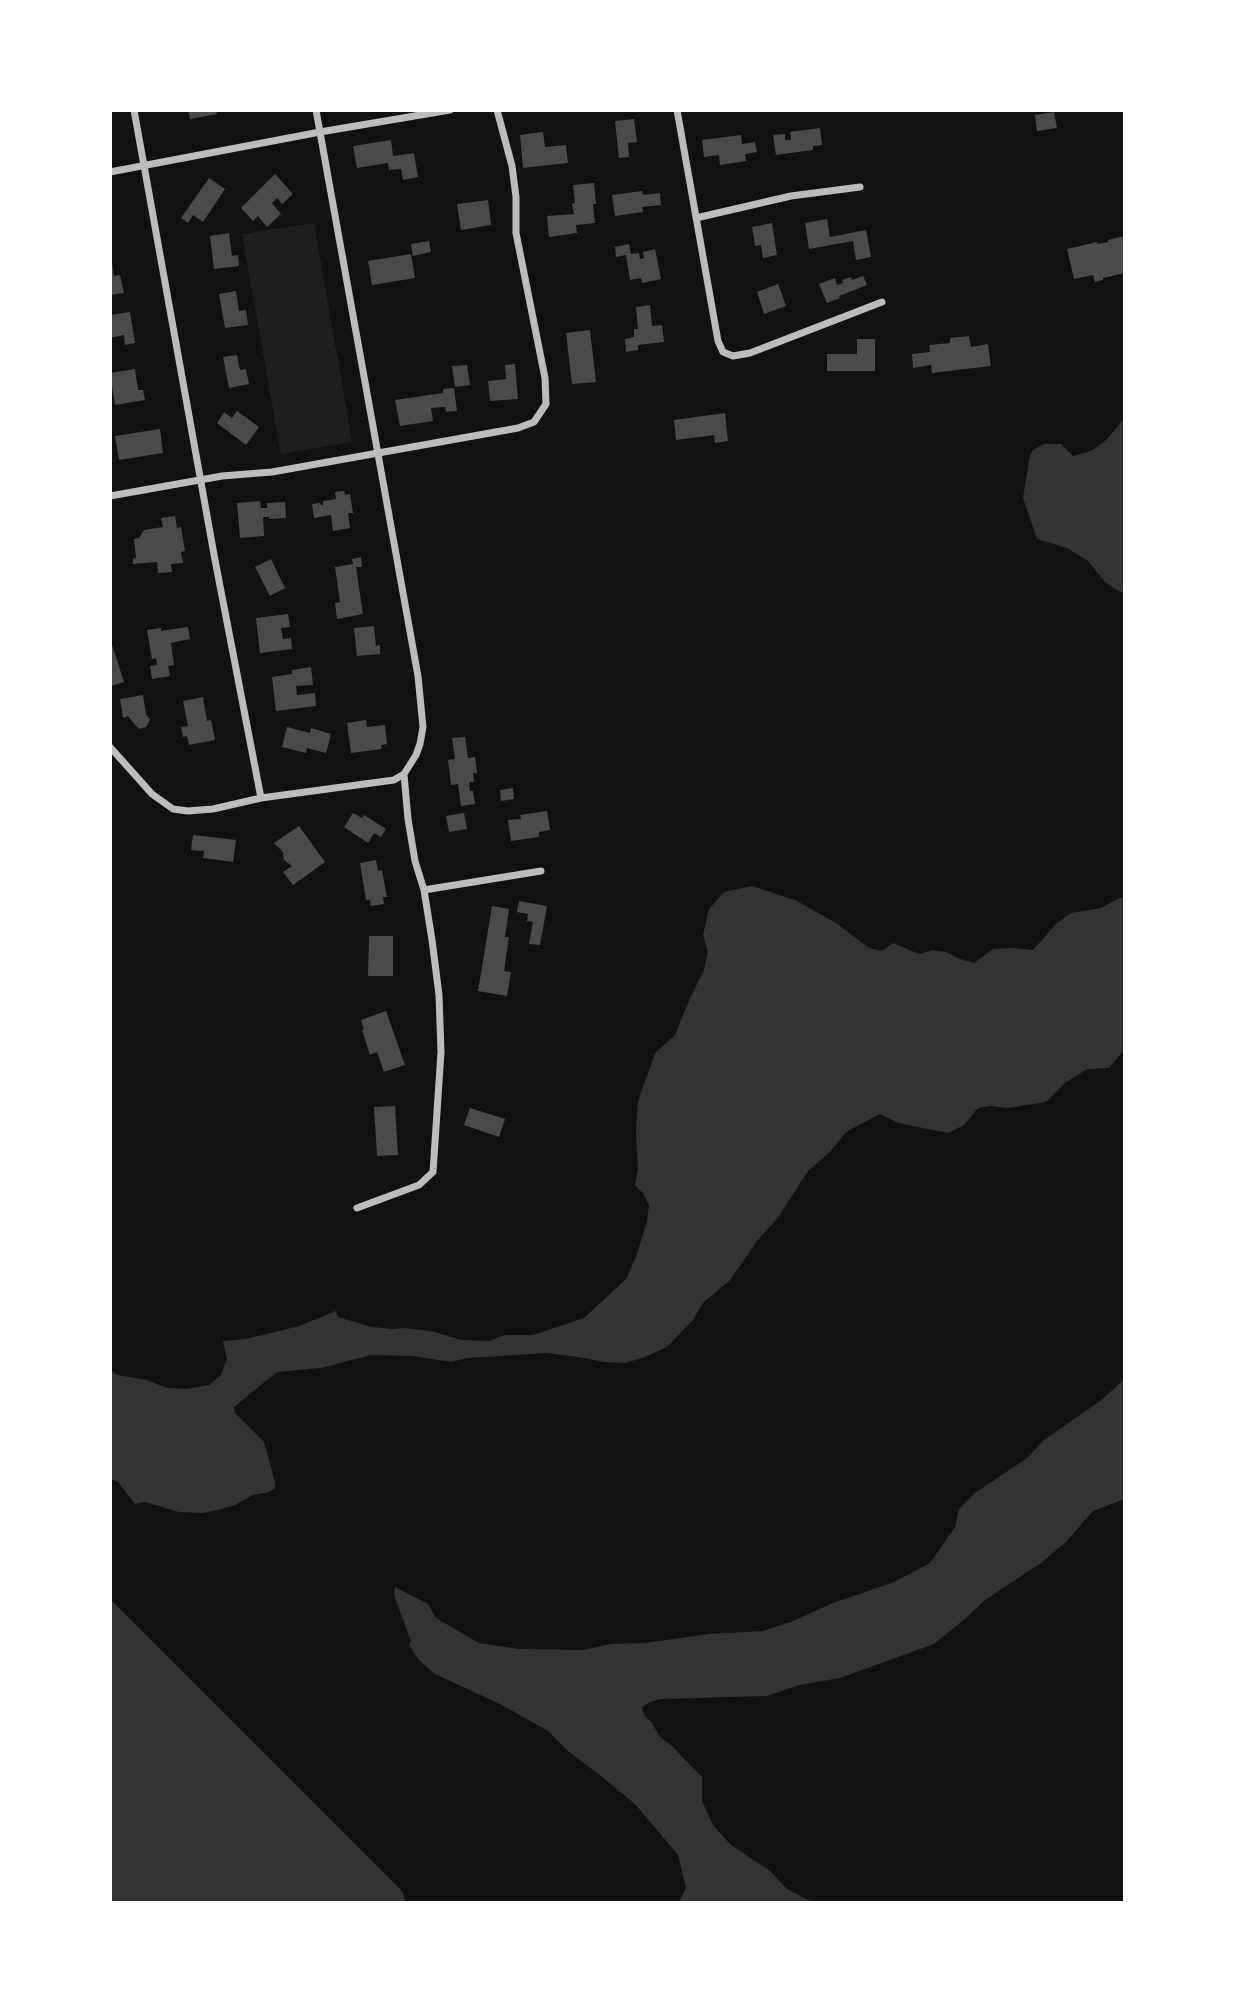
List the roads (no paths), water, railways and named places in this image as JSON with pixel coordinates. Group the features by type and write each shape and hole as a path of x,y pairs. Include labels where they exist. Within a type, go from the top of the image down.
{"street":[{"path":"134,110 261,798"},
{"path":"110,747 152,794 173,809 195,810 394,780 410,766 420,744 423,727 415,663 316,110"},
{"path":"110,172 450,110"},
{"path":"110,496 201,480 272,472 518,428 534,422 546,404 545,378 516,233 516,197 512,166 497,110"},
{"path":"677,110 718,341 723,352 738,356 750,353 882,302"},
{"path":"696,218 791,196 860,187"},
{"path":"357,1208 419,1185 433,1172 442,1052 439,995 424,890 415,861 408,819 404,774"},
{"path":"424,890 541,871"}]}
